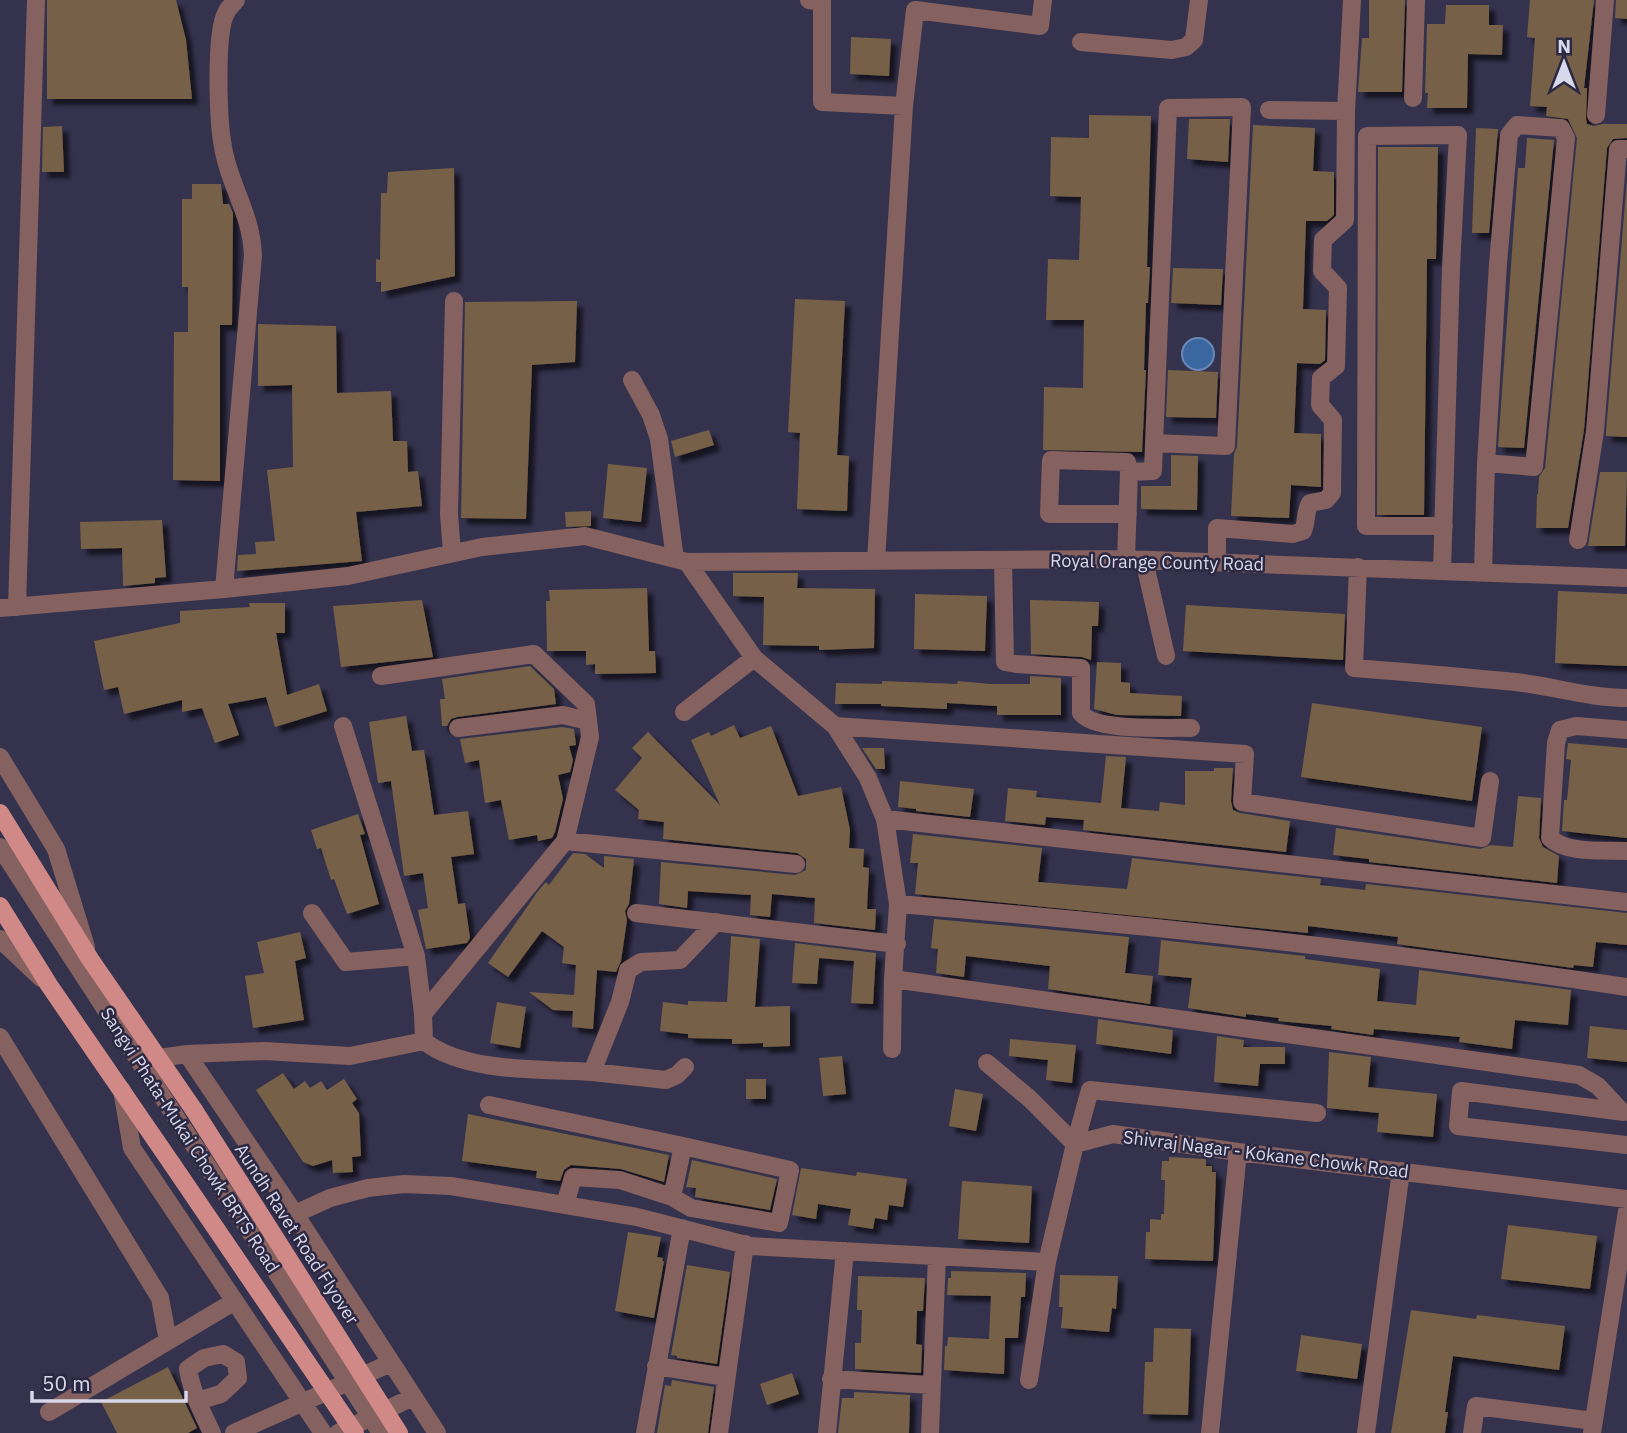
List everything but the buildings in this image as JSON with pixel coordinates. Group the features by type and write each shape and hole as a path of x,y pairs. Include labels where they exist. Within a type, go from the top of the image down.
{"main road":[{"name":"Aundh Ravet Road Flyover","path":"0,813 7,841 194,1110 400,1433"},
{"path":"0,906 49,985 355,1433"}],"street":[{"path":"8,607 36,0"},
{"path":"224,589 253,255 252,234 223,147 218,42 226,13 236,0"},
{"path":"809,0 822,2 822,102 904,106"},
{"path":"876,561 904,106 915,10 965,8 1040,26 1043,0"},
{"path":"1080,42 1171,51 1186,47 1194,40 1199,0"},
{"path":"1217,562 1217,528 1293,534 1303,531 1307,520 1306,509 1310,503 1326,500 1332,493 1333,420 1320,405 1321,378 1336,366 1338,288 1322,271 1323,240 1345,220 1346,111 1352,0"},
{"path":"1413,97 1416,0"},
{"path":"1596,115 1605,0"},
{"path":"1129,472 1153,471 1154,443 1168,108 1242,107 1226,446 1154,443"},
{"path":"1269,110 1346,111"},
{"path":"1483,572 1486,463 1509,135 1517,125 1561,128 1566,138 1534,467 1486,463"},
{"path":"1442,571 1444,526 1451,282 1458,135 1367,136 1366,526 1444,526"},
{"path":"1578,540 1595,431 1618,149 1627,149"},
{"path":"452,553 449,514 454,301"},
{"path":"632,380 651,415 659,439 681,561 754,658 835,726 868,778 885,820 898,904 892,1049"},
{"path":"1128,514 1049,514 1051,460 1127,462 1128,514 1135,559 1166,656"},
{"path":"1292,565 1293,534"},
{"name":"Royal Orange County Road","path":"8,607 348,576 482,547 585,536 681,561 1135,559 1627,578"},
{"path":"1003,560 1005,662 1081,668 1080,713 1085,719 1105,725 1191,728"},
{"path":"1358,567 1354,668 1516,682 1627,698"},
{"path":"382,676 534,654 586,704 589,721 590,737 565,841 423,1014"},
{"path":"684,712 754,658"},
{"path":"457,728 563,715 589,721"},
{"path":"343,726 416,956 424,1041"},
{"path":"835,726 1245,754 1242,802 1482,838 1490,781"},
{"path":"1627,730 1576,726 1560,730 1556,743 1549,838 1557,845 1627,851"},
{"path":"0,757 57,849 90,959"},
{"path":"885,820 1627,902"},
{"name":"Sangvi Phata-Mukai Chowk BRTS Road","path":"7,841 186,1133 381,1433"},
{"path":"565,841 796,864"},
{"path":"898,904 1076,919 1426,959 1627,987"},
{"path":"312,913 346,962 416,956"},
{"path":"636,913 897,944"},
{"path":"592,1072 620,1003 628,970 641,962 680,960 716,922"},
{"path":"0,939 49,985"},
{"path":"893,979 1579,1075 1598,1086 1624,1112"},
{"path":"0,1037 160,1298 168,1341"},
{"path":"159,1058 187,1054 264,1051 350,1056 424,1041 435,1049 493,1067 592,1072 666,1080 685,1067"},
{"path":"187,1054 437,1433"},
{"path":"987,1063 1030,1099 1075,1144"},
{"path":"122,1090 132,1148 323,1433"},
{"path":"1029,1381 1047,1262 1090,1090 1317,1113"},
{"path":"1624,1112 1461,1091 1458,1126 1627,1145"},
{"path":"489,1105 790,1170 779,1223 691,1208 672,1198 620,1180 573,1177 565,1205"},
{"name":"Shivraj Nagar - Kokane Chowk Road","path":"1075,1144 1113,1134 1238,1152 1627,1199"},
{"path":"672,1198 683,1146"},
{"path":"1210,1433 1238,1152"},
{"path":"1366,1433 1401,1171"},
{"path":"295,1214 330,1198 355,1191 404,1184 451,1186 637,1217 745,1244 1047,1262"},
{"path":"1472,1433 1476,1406 1593,1427 1627,1211"},
{"path":"645,1433 682,1228"},
{"path":"719,1433 745,1244"},
{"path":"827,1433 845,1251"},
{"path":"930,1433 937,1256"},
{"path":"49,1412 235,1301"},
{"path":"234,1433 391,1363"},
{"path":"656,1366 726,1377"},
{"path":"831,1379 931,1385"},
{"path":"338,1433 413,1396"},
{"path":"197,1401 212,1433"}],"water":[{"path":"1198,338 1209,343 1214,354 1209,365 1198,370 1187,365 1182,354 1187,343"}]}
